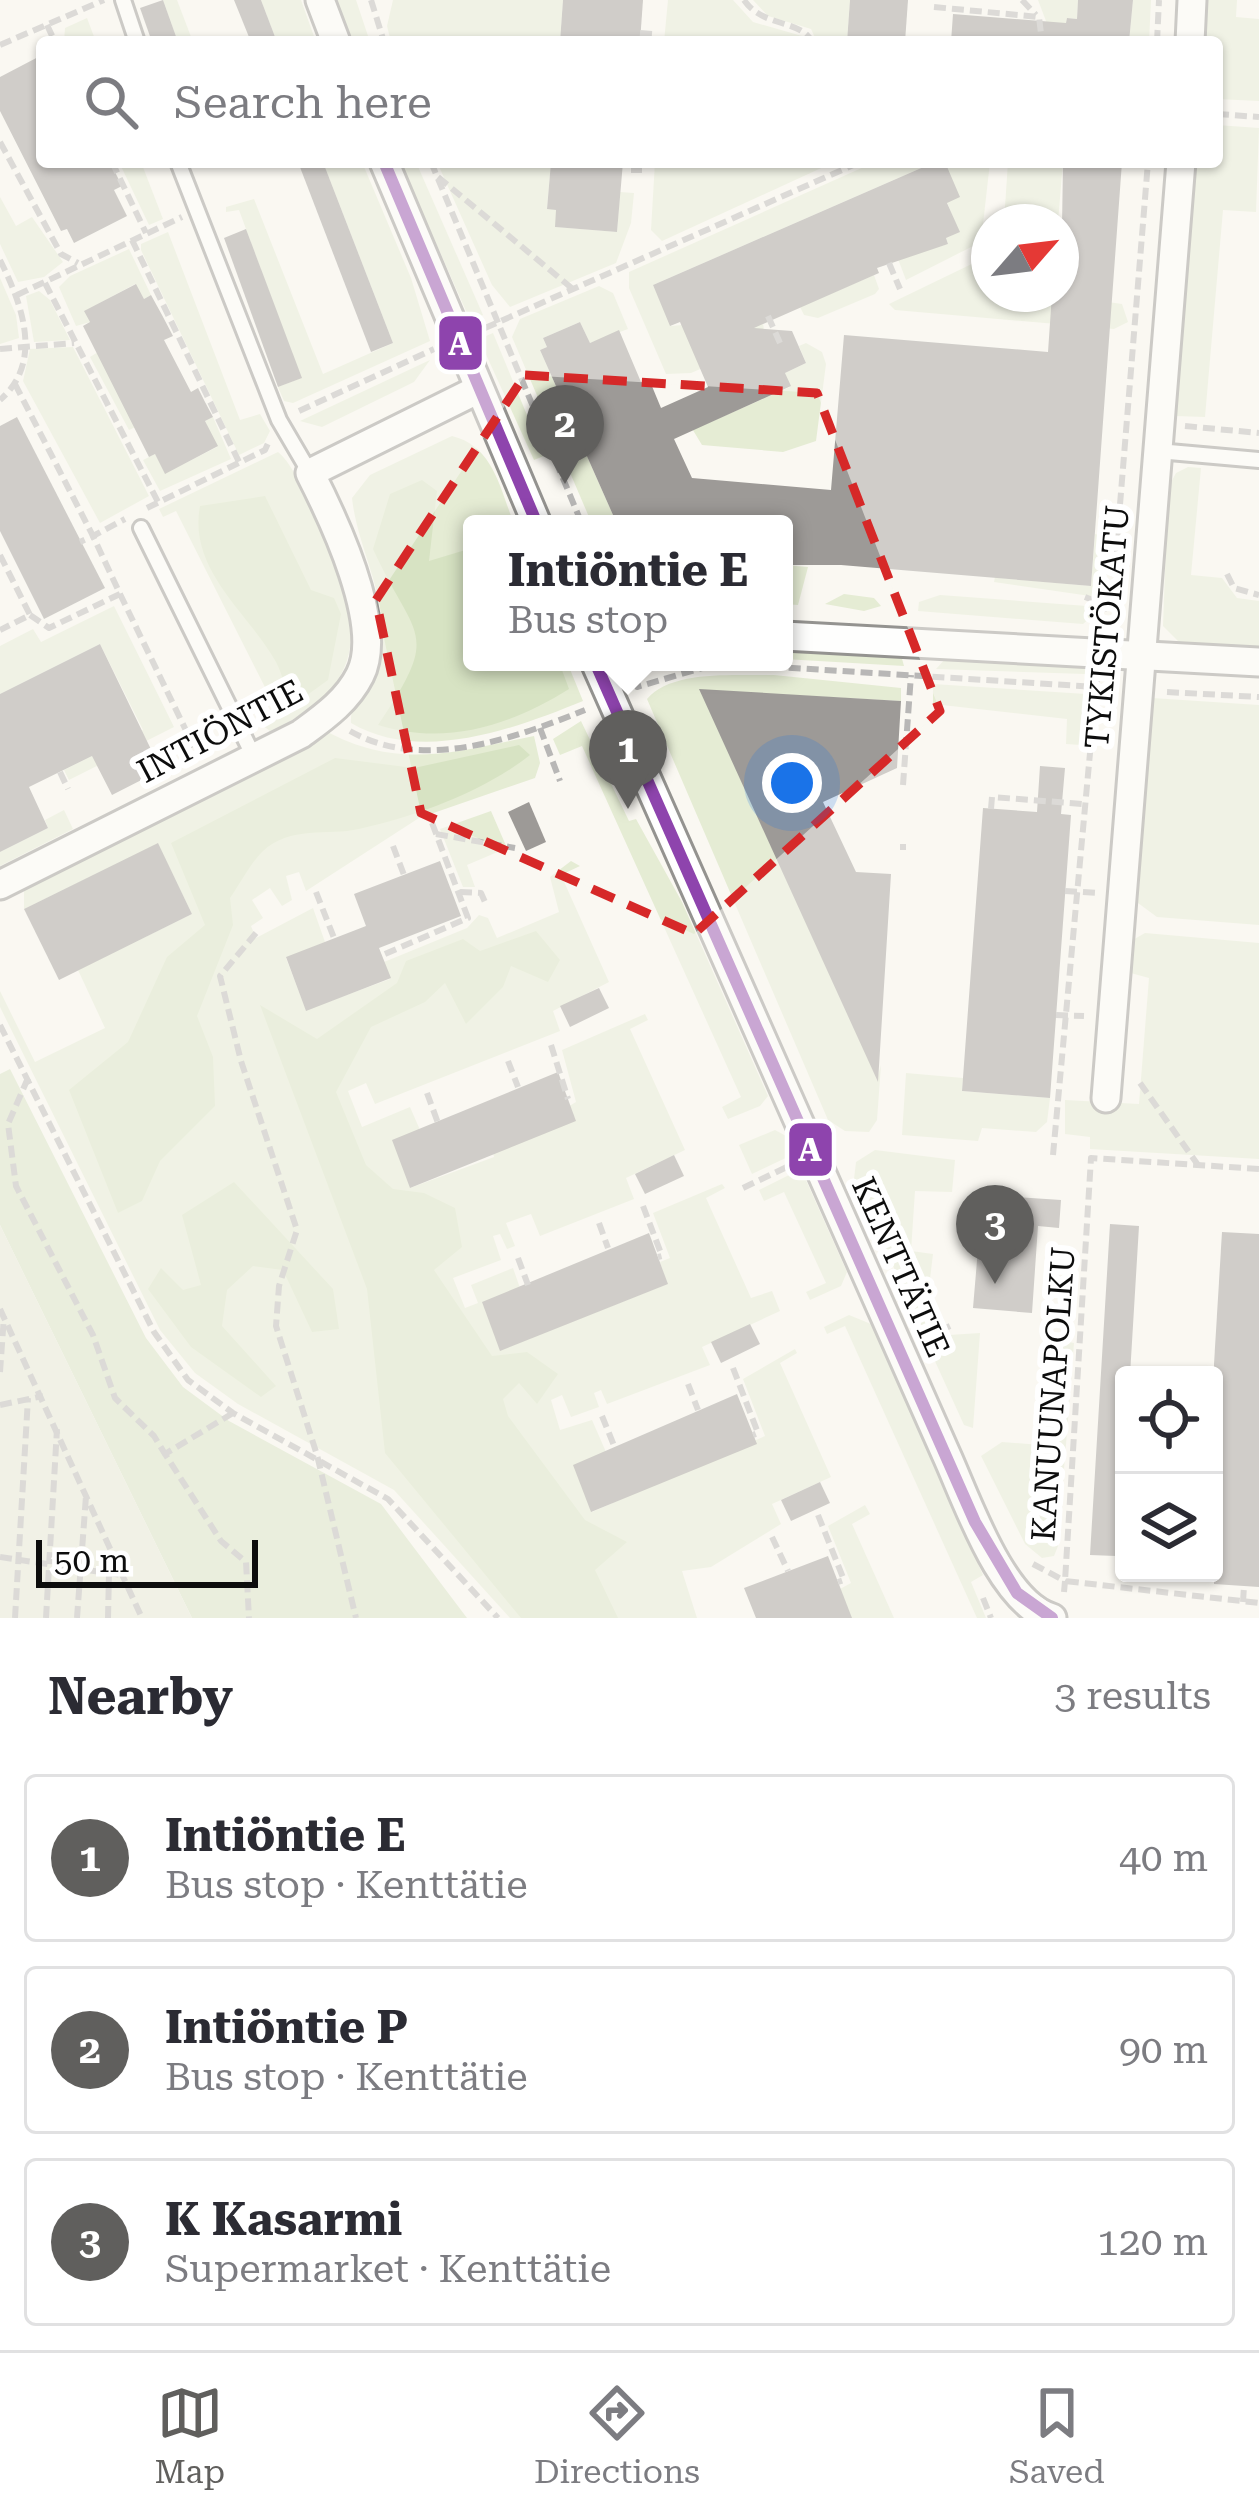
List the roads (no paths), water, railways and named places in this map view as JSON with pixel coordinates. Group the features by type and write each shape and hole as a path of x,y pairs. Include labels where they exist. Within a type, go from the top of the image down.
{"street":[{"path":"320,0 334,36"},
{"path":"1190,36 1192,0"},
{"path":"386,168 454,340 533,515"},
{"name":"TYKISTÖKATU","path":"1106,1098 1181,168"},
{"path":"310,473 477,390"},
{"name":"INTIÖNTIE","path":"0,885 254,757 334,710 362,672 363,610 342,537 310,473"},
{"path":"793,636 1259,662"},
{"name":"KENTTÄTIE","path":"599,671 1005,1577 1028,1605 1052,1618"}],"lane":[{"path":"123,0 135,36"},
{"path":"180,168 279,420 310,473"},
{"path":"1159,438 1259,460"},
{"path":"141,528 254,757"}],"place":[{"name":"Intiöntie P","path":"565,484"},
{"name":"Intiöntie E","path":"628,809"},
{"name":"K Kasarmi","path":"995,1284"}]}
